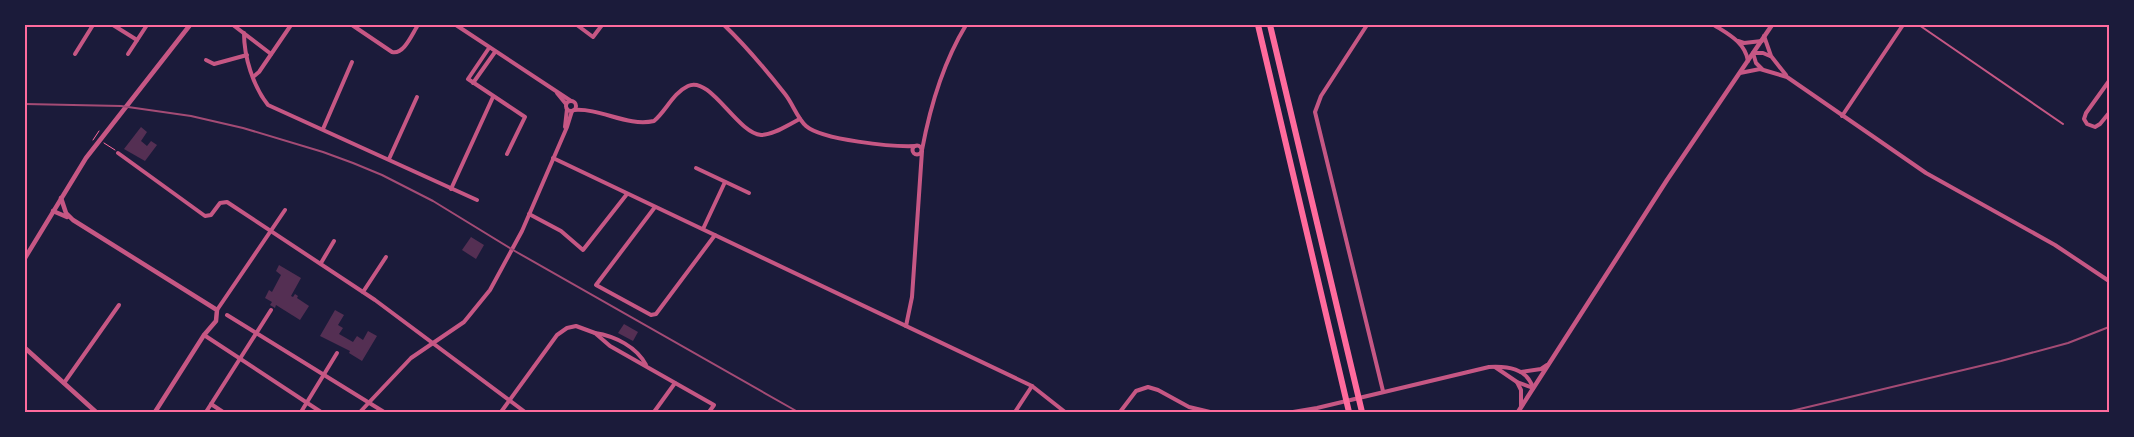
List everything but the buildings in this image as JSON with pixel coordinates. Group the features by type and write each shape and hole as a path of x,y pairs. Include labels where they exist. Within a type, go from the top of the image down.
{"highway":[{"path":"1258,25 1349,412"},
{"path":"1270,25 1362,412"}],"street":[{"path":"75,54 93,25"},
{"path":"113,25 137,40"},
{"path":"128,54 147,25"},
{"path":"25,258 97,138 190,25"},
{"path":"233,25 271,54"},
{"path":"253,77 259,72 291,25"},
{"path":"352,25 396,53 401,51 418,25"},
{"path":"456,25 495,52 534,75 576,107 571,110"},
{"path":"577,25 593,37 602,25"},
{"path":"724,25 744,45 786,95 806,126 822,134 900,146 915,146 920,147 922,151"},
{"path":"906,326 912,297 924,135 939,86 966,25"},
{"path":"1367,25 1321,96 1315,112 1384,391"},
{"path":"1714,25 1738,41 1746,51 1748,61"},
{"path":"1519,410 1666,180 1772,25"},
{"path":"1842,116 1903,25"},
{"path":"244,33 253,77 260,96 268,105 477,200"},
{"path":"1738,41 1744,42 1763,38"},
{"path":"1763,38 1770,56 1787,77 1842,116 1926,173 2055,245 2109,281"},
{"path":"489,48 468,79 525,118 507,154"},
{"path":"473,83 495,52"},
{"path":"1753,53 1763,53 1770,56"},
{"path":"1753,53 1756,63 1764,70"},
{"path":"206,60 214,64 247,55"},
{"path":"323,130 352,62"},
{"path":"1740,73 1764,70 1787,77"},
{"path":"2109,82 2086,113 2085,122 2092,127 2098,126 2109,113"},
{"path":"570,102 584,109 627,120 654,121 680,92 689,85 694,84 706,89 753,133 763,135 770,133 800,119"},
{"path":"389,159 416,97"},
{"path":"451,189 493,97"},
{"path":"360,412 411,358 464,322 490,290 513,250 553,158 571,110 570,102"},
{"path":"571,110 584,109"},
{"path":"920,169 914,153 915,146 924,135"},
{"path":"900,146 914,153 922,151"},
{"path":"118,153 205,216 211,215 220,203 225,201 321,262 525,412"},
{"path":"553,158 1032,386 1065,412"},
{"path":"696,168 749,193"},
{"path":"703,230 725,182"},
{"path":"529,214 561,231 583,250 627,194"},
{"path":"61,198 66,213 73,220"},
{"path":"655,206 596,285 650,315 656,314 715,235"},
{"path":"155,412 204,335 216,321 217,310 285,210"},
{"path":"53,211 73,220 217,310"},
{"path":"321,262 334,241"},
{"path":"363,292 386,257"},
{"path":"64,383 119,305"},
{"path":"206,412 271,310"},
{"path":"227,315 384,412"},
{"path":"501,412 557,335 567,328 576,326 595,333 608,334 628,345 642,356 646,366"},
{"path":"595,333 610,346 714,405 709,412"},
{"path":"204,335 321,412"},
{"path":"25,348 96,412"},
{"path":"301,412 337,354"},
{"path":"1521,372 1541,369 1547,366"},
{"path":"1495,367 1517,382 1533,388"},
{"path":"1293,412 1495,367 1510,368 1521,372 1531,381 1533,388"},
{"path":"1517,382 1521,390 1519,410"},
{"path":"654,412 675,383"},
{"path":"1015,412 1032,386"},
{"path":"1120,412 1136,391 1148,387 1158,390 1188,407 1210,412"},
{"path":"211,404 223,412"}],"lane":[{"path":"1919,25 2063,124"}],"path":[{"path":"97,138 118,153"}],"railway":[{"path":"25,104 121,106 191,116 243,128 353,163 382,175 433,201 513,250 798,412"},
{"path":"1787,412 2001,361 2068,343 2109,327"}]}
